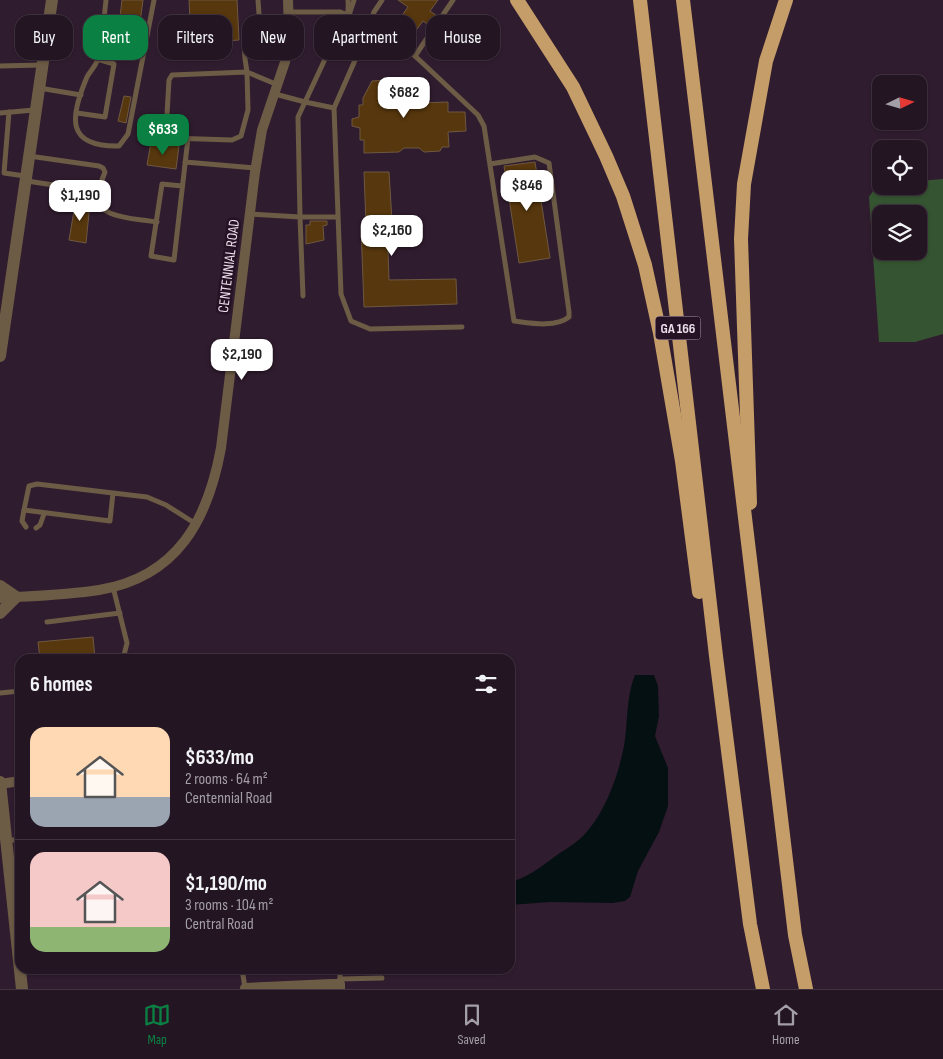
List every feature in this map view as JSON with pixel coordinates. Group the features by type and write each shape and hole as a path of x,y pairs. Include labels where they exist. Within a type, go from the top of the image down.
{"highway":[{"path":"518,0 573,88 599,140 623,196 645,264 660,332 682,461 699,589 716,656 750,924 763,989"},
{"name":"GA 166","path":"640,0 716,656"},
{"name":"GA 166","path":"683,0 750,562"},
{"path":"786,0 766,61 747,157 742,212 742,266 750,473 750,562 794,935 806,989"}],"street":[{"path":"0,356 2,324 52,0"},
{"name":"CENTENNIAL ROAD","path":"0,598 100,590 138,578 170,556 191,534 196,524 215,483 262,130 289,42 288,0"},
{"path":"0,586 16,597 0,612"},
{"path":"15,782 0,783 15,924"},
{"path":"20,974 22,989"},
{"path":"245,988 340,984"}],"lane":[{"path":"104,15 106,0"},
{"path":"97,60 81,95 76,131 86,141 119,146 128,134 154,0"},
{"path":"258,0 260,28 247,36 244,45 247,72 248,110 241,136 232,140 169,138 166,132 169,80 172,75 247,72 276,89 305,102 334,108"},
{"path":"348,0 349,14"},
{"path":"349,14 354,0"},
{"path":"374,15 382,0"},
{"path":"416,55 453,0"},
{"path":"289,12 340,12 349,14"},
{"path":"416,57 478,115 484,126 514,321 539,324 565,320 569,312 564,260 549,163 535,157 490,164"},
{"path":"77,113 105,117 114,64 100,60"},
{"path":"304,296 298,117 325,60"},
{"path":"354,60 334,108 341,294 350,321 370,329 462,327"},
{"path":"0,66 41,65"},
{"path":"38,88 81,95"},
{"path":"0,113 35,110"},
{"path":"9,112 4,172 86,190 100,185 104,179 103,168 28,156"},
{"path":"182,186 162,184 152,256 174,260 188,138"},
{"path":"185,162 256,168"},
{"path":"86,190 102,210 111,215 156,222"},
{"path":"250,214 337,217"},
{"path":"26,527 22,521 28,486 32,484 147,496 166,505 196,524"},
{"path":"24,510 110,521 113,493"},
{"path":"36,528 40,525 44,514"},
{"path":"113,586 127,643 124,654"},
{"path":"46,622 120,613"},
{"path":"0,692 15,691"},
{"path":"6,841 15,840"},
{"path":"243,974 245,988"},
{"path":"340,984 382,978"}],"green space":[{"path":"943,179 943,334 915,342 879,342 873,260 927,260 927,205 872,205 872,240 869,197 872,193 872,195 927,195 927,180"}],"shaded area":[{"path":"635,675 654,675 658,686 659,716 655,736 668,768 668,806 659,832 638,871 630,897 625,901 613,903 550,902 515,905 515,880 533,872 578,841 597,819 614,783 621,758 632,683"}],"building":[{"path":"122,0 143,0 141,15 120,15"},
{"path":"189,0 237,0 239,40 232,41 232,15 190,15"},
{"path":"398,0 438,0 430,11 436,15 426,15 426,23 423,21 416,30 416,15 402,15 408,7"},
{"path":"403,79 403,82 418,82 419,103 448,102 448,112 465,112 466,131 448,132 449,147 442,147 440,151 424,152 419,148 404,148 399,152 364,153 364,140 360,140 360,128 352,126 352,119 359,117 359,105 363,105 363,98 372,81"},
{"path":"124,96 131,97 126,123 118,121"},
{"path":"151,142 179,146 176,169 147,165"},
{"path":"535,162 550,258 519,263 504,166"},
{"path":"364,172 389,172 392,221 387,221 389,280 456,279 457,304 364,307 361,226 366,225"},
{"path":"76,199 90,203 86,243 69,240"},
{"path":"310,221 327,221 327,225 323,226 324,240 306,244 306,225 310,225"},
{"path":"93,637 95,654 39,654 38,642"}]}
